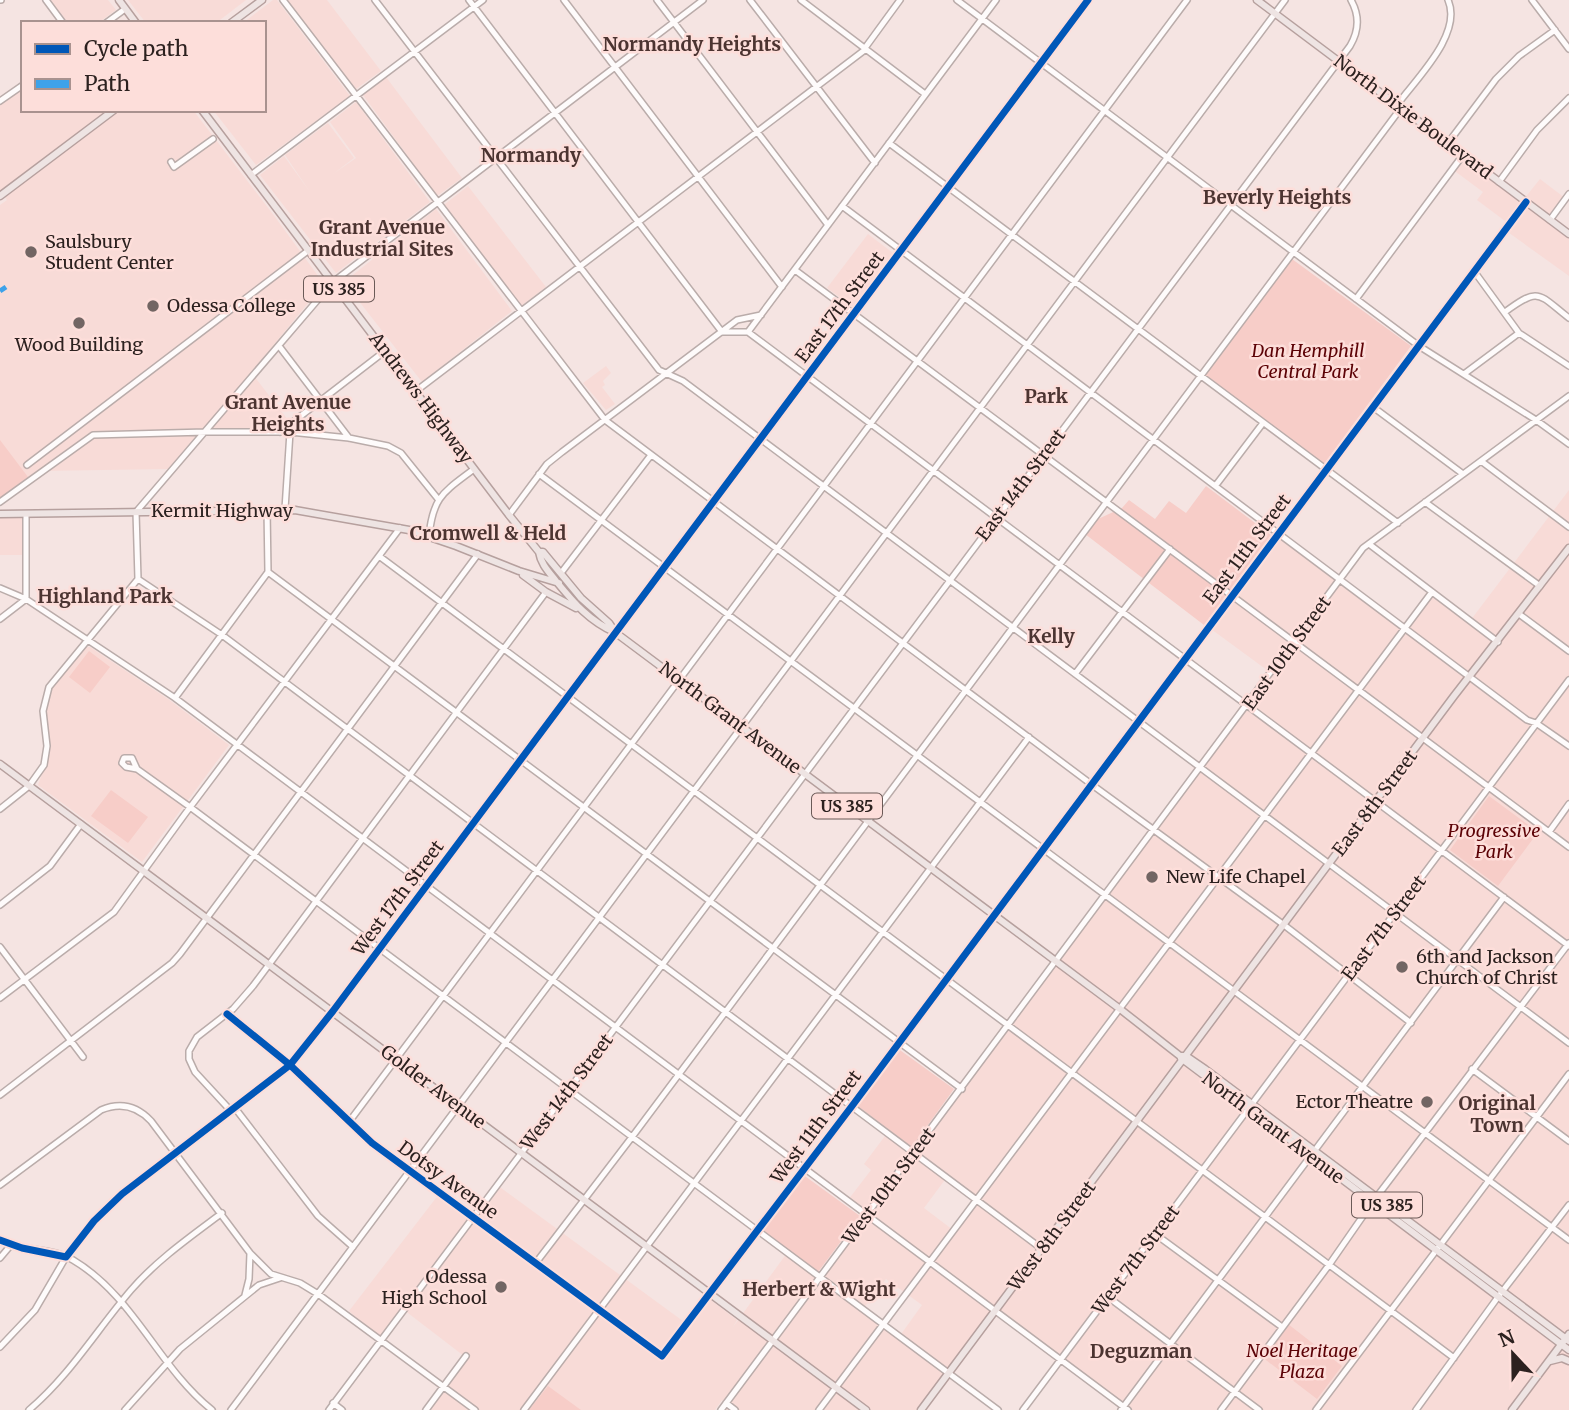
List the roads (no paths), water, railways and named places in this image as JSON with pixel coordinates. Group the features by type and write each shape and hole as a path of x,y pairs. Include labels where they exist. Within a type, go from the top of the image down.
{"main road":[{"path":"119,0 134,21"},
{"path":"234,21 261,0"},
{"name":"North Dixie Boulevard","path":"1257,0 1569,234"},
{"path":"0,196 111,112"},
{"name":"Andrews Highway","path":"204,112 539,552 541,562 581,611"},
{"name":"Kermit Highway","path":"0,514 285,509 400,528 429,536 573,589"},
{"name":"East 8th Street","path":"1183,1058 1568,550"},
{"name":"Andrews Highway","path":"539,552 543,552 573,589"},
{"path":"529,574 541,562"},
{"name":"Kermit Highway","path":"519,571 546,592 581,611"},
{"name":"North Grant Avenue","path":"573,589 609,623 615,633"},
{"name":"North Grant Avenue","path":"581,611 679,680 1500,1294 1566,1339 1569,1350"},
{"name":"Golder Avenue","path":"0,764 866,1410"},
{"name":"West 8th Street","path":"921,1410 1183,1058"},
{"path":"1516,1409 1566,1339"},
{"path":"1548,1362 1559,1358 1569,1360"}],"street":[{"path":"46,0 62,21"},
{"path":"283,0 605,420 1154,831 1284,925 1410,1023"},
{"path":"375,0 659,370 683,381 1569,1043"},
{"path":"470,0 722,332"},
{"path":"251,175 483,0"},
{"path":"564,0 782,287"},
{"path":"657,0 828,225"},
{"path":"0,809 29,786 40,773 46,755 43,711 46,695 54,680 138,579 136,512 333,282 703,0"},
{"path":"750,0 875,163"},
{"path":"801,0 809,2 925,94"},
{"path":"416,391 865,48 900,0"},
{"path":"957,0 1419,346 1569,444"},
{"path":"748,332 996,0"},
{"name":"East 17th Street","path":"615,633 1088,0"},
{"path":"349,1122 1187,0"},
{"path":"231,1410 1285,0"},
{"name":"East 14th Street","path":"805,774 1353,40 1357,13 1352,0"},
{"path":"535,1264 726,1012 1399,106 1448,34 1452,18 1448,0"},
{"path":"1532,0 1569,49"},
{"path":"109,21 125,9"},
{"path":"1448,143 1496,79 1519,56 1555,30"},
{"path":"0,102 21,86"},
{"path":"1499,182 1537,130 1569,98"},
{"path":"171,162 174,167 213,139"},
{"path":"889,143 1398,523"},
{"path":"1356,299 1463,155"},
{"path":"1550,220 1569,194"},
{"name":"East 11th Street","path":"994,915 1526,202"},
{"path":"842,206 1527,720 1536,723 1569,746"},
{"path":"27,465 309,250"},
{"path":"795,270 1569,847"},
{"path":"1474,271 1519,332 1569,366"},
{"path":"1505,312 1526,297 1540,296 1549,300 1569,318"},
{"path":"509,515 547,464 737,320 761,315"},
{"path":"722,332 748,332 1569,944 1424,1133 1221,1410"},
{"path":"1464,374 1519,332"},
{"path":"279,346 349,438"},
{"path":"279,432 385,351"},
{"name":"East 10th Street","path":"1056,962 1368,544 1569,396"},
{"path":"1373,407 1463,474"},
{"path":"1216,485 1263,423"},
{"path":"0,502 93,435 206,432 290,432 349,438 397,450 438,499"},
{"path":"285,509 290,432"},
{"path":"561,573 652,455"},
{"path":"1480,461 1569,527"},
{"path":"429,536 438,499 474,469"},
{"path":"539,474 1569,1240"},
{"path":"1425,502 1540,586"},
{"path":"175,698 268,572 267,509"},
{"path":"26,514 26,599"},
{"path":"0,999 114,912 400,528"},
{"path":"1368,544 1498,642"},
{"path":"1075,674 1170,549"},
{"path":"0,1095 172,963 478,554"},
{"path":"379,556 1454,1358"},
{"path":"268,572 962,1090"},
{"path":"138,579 222,635 1042,1249"},
{"path":"0,588 11,590 26,599 175,698 930,1261 1124,1409 1504,897"},
{"path":"353,1247 318,1216 233,1110 192,1069 188,1057 190,1048 197,1037 227,1014 253,986 546,592"},
{"path":"819,1410 1432,592"},
{"path":"0,619 26,599"},
{"path":"1519,614 1569,651"},
{"name":"West 17th Street","path":"0,1346 35,1310 66,1257 94,1221 122,1194 290,1065 615,633"},
{"name":"East 7th Street","path":"1249,1106 1569,680"},
{"path":"524,1410 1029,737"},
{"path":"137,769 998,1410"},
{"name":"West 14th Street","path":"328,1410 805,774"},
{"path":"1549,831 1569,804"},
{"path":"0,905 50,866 82,824"},
{"name":"West 11th Street","path":"662,1356 994,915"},
{"path":"0,947 83,1057"},
{"name":"West 10th Street","path":"722,1410 1056,962"},
{"name":"Dotsy Avenue","path":"227,1014 290,1065 372,1143 662,1356"},
{"path":"1472,1069 1569,1141"},
{"path":"1316,1410 1569,1074"},
{"path":"0,1185 93,1115 114,1105 135,1108 149,1118 267,1272 300,1283 318,1294 475,1410"},
{"name":"West 7th Street","path":"1023,1410 1249,1106"},
{"path":"1416,1410 1569,1205"},
{"path":"29,1410 79,1358 122,1301 164,1257 222,1213"},
{"path":"1155,1234 1282,1327"},
{"path":"0,1240 66,1257 92,1275 122,1301 184,1386 212,1410"},
{"path":"0,1258 11,1245"},
{"path":"245,1295 250,1253"},
{"path":"125,1410 167,1362 245,1295 266,1282 280,1278"},
{"path":"1108,1297 1259,1410"},
{"path":"426,1410 466,1356"},
{"path":"334,1404 342,1410"},
{"path":"726,1404 735,1410"}],"place":[{"name":"Saulsbury Student Center","path":"31,252"},
{"name":"Odessa College","path":"153,306"},
{"name":"Wood Building","path":"79,323"},
{"name":"New Life Chapel","path":"1152,877"},
{"name":"6th and Jackson Church of Christ","path":"1402,967"},
{"name":"Ector Theatre","path":"1427,1102"},
{"name":"Odessa High School","path":"501,1287"}],"district":[{"name":"Normandy Heights","path":"692,44"},
{"name":"Normandy","path":"531,155"},
{"name":"Beverly Heights","path":"1277,197"},
{"name":"Grant Avenue Industrial Sites","path":"382,238"},
{"name":"Park","path":"1046,396"},
{"name":"Grant Avenue Heights","path":"288,413"},
{"name":"Cromwell & Held","path":"488,533"},
{"name":"Highland Park","path":"105,596"},
{"name":"Kelly","path":"1051,636"},
{"name":"Original Town","path":"1497,1114"},
{"name":"Herbert & Wight","path":"819,1289"},
{"name":"Deguzman","path":"1141,1351"}],"park label":[{"name":"Dan Hemphill Central Park","path":"1308,361"},
{"name":"Progressive Park","path":"1494,841"},
{"name":"Noel Heritage Plaza","path":"1302,1361"}]}
